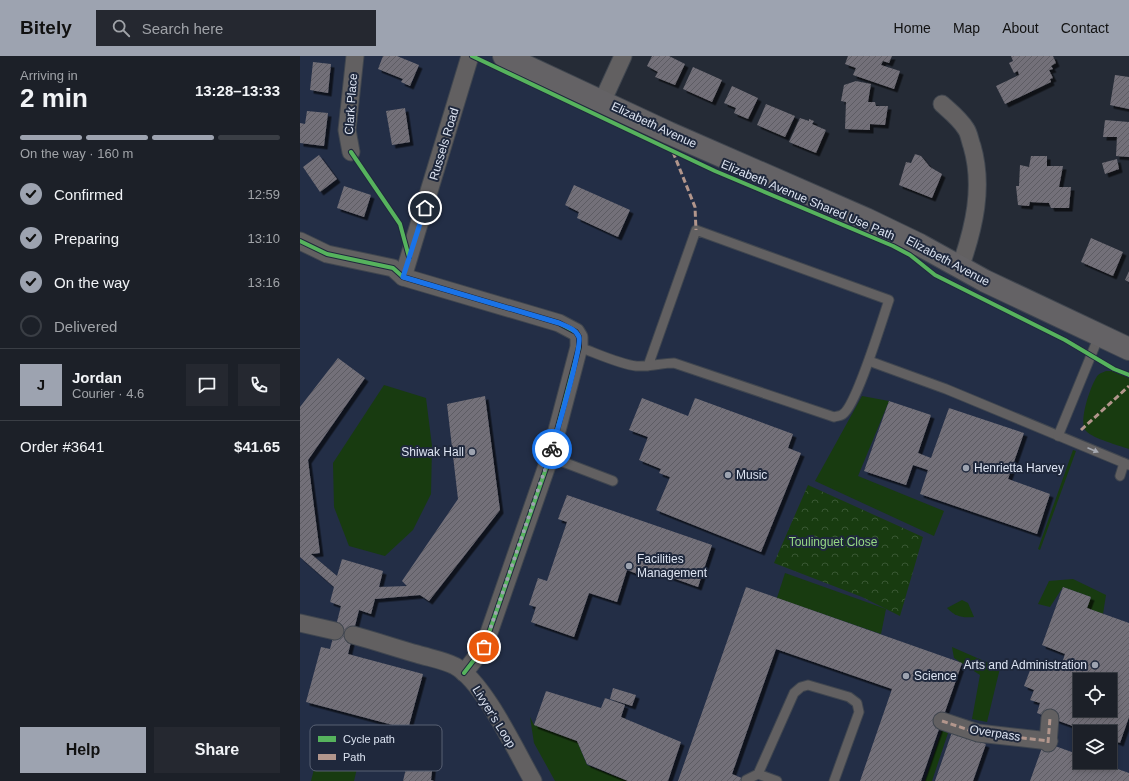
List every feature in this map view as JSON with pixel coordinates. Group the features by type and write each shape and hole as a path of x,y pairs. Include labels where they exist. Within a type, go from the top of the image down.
{"main road":[{"name":"Elizabeth Avenue","path":"504,56 669,133 866,219 920,245 960,268 1099,336 1129,349"}],"street":[{"name":"Clark Place","path":"351,152 347,130 355,56"},
{"name":"Russels Road","path":"403,277 470,56"},
{"path":"602,102 623,56"},
{"path":"942,104 967,129 974,155 978,182 974,220 960,268"},
{"path":"300,241 327,254 393,268 403,277 569,327 576,332 579,337 579,347 550,457 484,647 464,673"},
{"path":"300,623 335,631"},
{"name":"Livyer's Loop","path":"353,635 439,660 455,666 464,673 474,684 496,715 533,781"},
{"name":"Overpass","path":"942,721 978,733 1048,742 1050,718"}],"lane":[{"path":"579,347 635,366 648,366 674,363 689,367 834,417 843,414 851,404 869,361 889,300 696,230 648,366"},
{"path":"1058,436 1099,336"},
{"path":"869,361 946,389 1127,464 1120,476"},
{"path":"550,457 613,481"},
{"path":"746,780 758,774 794,692 801,687 808,685 849,697 857,703 859,712 834,781"},
{"path":"758,774 778,781"}],"shaded area":[{"path":"300,56 504,56 1129,349 1129,781 300,781"}],"green space":[{"path":"1106,371 1112,371 1129,378 1129,449 1095,437 1086,431 1084,427 1084,413 1091,389 1098,376"},
{"path":"384,385 426,398 432,446 431,494 413,530 385,556 349,546 334,507 333,463"},
{"path":"862,396 889,401 858,476 944,511 934,536 815,481"},
{"path":"1073,450 1076,451 1040,550 1038,549"},
{"name":"Toulinguet Close","path":"808,485 923,537 900,616 862,597 774,563"},
{"path":"785,573 886,609 881,634 777,598"},
{"path":"1073,579 1106,595 1103,614 1087,608 1091,597 1063,587 1050,607 1038,604 1049,581"},
{"path":"962,600 968,603 974,617 959,616 947,608"},
{"path":"952,647 1000,668 987,722 972,719 980,675 954,658"},
{"path":"530,717 534,725 577,741 587,765 628,781 555,781 534,743"},
{"path":"942,730 948,733 932,781 925,781"},
{"path":"314,771 356,771 354,781 311,781"}],"building":[{"path":"383,56 397,56 419,65 410,86 401,82 403,79 378,69"},
{"path":"652,56 669,56 685,64 675,85 655,77 658,72 647,66"},
{"path":"848,56 892,56 889,63 883,61 881,65 900,71 894,89 853,75 856,68 845,64"},
{"path":"1011,56 1053,56 1056,63 1051,66 1053,69 1049,70 1053,78 1050,79 1051,82 1005,104 996,86 1019,75 1018,71 1014,73 1009,63 1013,61"},
{"path":"313,62 331,64 328,93 310,90"},
{"path":"693,67 722,80 712,102 683,89"},
{"path":"1115,75 1129,77 1129,109 1110,105"},
{"path":"856,81 871,84 868,102 875,102 876,106 888,106 885,125 870,124 870,130 845,129 846,102 841,101 844,85"},
{"path":"732,86 758,98 748,119 734,113 736,108 724,103"},
{"path":"766,104 795,116 785,137 757,125"},
{"path":"405,108 410,142 392,145 386,111"},
{"path":"307,111 328,113 324,146 300,143 300,123 305,124"},
{"path":"800,118 814,121 812,124 826,130 816,153 789,142"},
{"path":"1105,120 1129,122 1129,157 1116,156 1117,137 1103,137"},
{"path":"915,154 921,156 930,167 942,174 932,198 899,185 906,162 911,163"},
{"path":"319,155 337,179 320,192 303,167"},
{"path":"1031,156 1047,156 1047,166 1063,166 1059,187 1071,187 1069,208 1051,208 1049,203 1030,202 1029,206 1018,205 1016,186 1019,186 1020,165 1029,167"},
{"path":"1117,159 1119,169 1105,174 1102,163"},
{"path":"574,185 630,210 618,237 577,218 579,212 565,205"},
{"path":"344,186 371,195 364,217 337,208"},
{"path":"1091,238 1123,252 1113,276 1081,262"},
{"path":"1129,271 1129,282 1125,280"},
{"path":"338,358 365,378 308,460 320,553 311,554 337,576 342,559 383,571 379,587 407,586 402,581 458,499 447,404 485,396 500,510 429,601 420,595 375,599 371,614 359,610 348,654 423,674 409,725 393,725 306,702 321,647 330,649 341,606 330,602 334,587 300,557 300,407"},
{"name":"Music","path":"642,398 688,416 695,398 793,434 788,448 801,453 761,552 656,510 670,477 659,473 661,469 639,460 648,437 629,430"},
{"name":"Henrietta Harvey","path":"889,401 931,415 918,453 931,458 949,408 1024,433 1008,479 1050,494 1037,534 920,494 928,470 913,465 906,485 864,471"},
{"name":"Facilities Management","path":"567,495 712,545 698,587 642,567 640,575 627,570 617,602 589,593 574,637 531,622 536,607 529,605 538,578 547,581 567,522 558,519"},
{"name":"Science","path":"746,587 962,663 921,781 860,781 892,689 776,649 732,774 749,781 678,781"},
{"name":"Arts and Administration","path":"1063,587 1091,597 1087,608 1129,623 1129,717 1120,743 1117,742 1117,725 1073,726 1037,713 1040,703 1030,700 1034,690 1024,686 1034,660 1060,669 1065,654 1042,645"},
{"path":"613,688 636,695 632,706 610,699"},
{"path":"546,691 601,708 605,698 625,705 621,717 681,742 668,781 628,781 587,764 577,741 534,725"},
{"path":"952,732 986,744 973,781 935,781"},
{"path":"1044,742 1073,752 1073,769 1117,769 1129,773 1129,781 1030,781"},
{"path":"405,771 432,771 431,780 434,781 403,781"}],"marked path":[{"path":"673,152 695,207 696,230"},
{"path":"1081,430 1129,386"},
{"path":"1048,743 1050,718"},
{"path":"942,721 978,733 1049,741"}],"cycle path":[{"name":"Elizabeth Avenue Shared Use Path","path":"472,56 715,171 893,246 910,255 935,275 1065,340 1114,369 1129,375"},
{"path":"351,152 400,224 409,257"},
{"path":"300,241 327,254 393,268 403,277 559,323 576,332 579,337 579,347 550,457 484,647 464,673"}],"way so far":[{"path":"484,647 552,449"}],"place":[{"name":"Shiwak Hall","path":"472,452"},
{"name":"Henrietta Harvey","path":"966,468"},
{"name":"Music","path":"728,475"},
{"name":"Facilities Management","path":"629,566"},
{"name":"Arts and Administration","path":"1095,665"},
{"name":"Science","path":"906,676"}],"route":[{"path":"425,208 403,277 559,323 569,327 576,332 579,337 579,347 552,449"}]}
